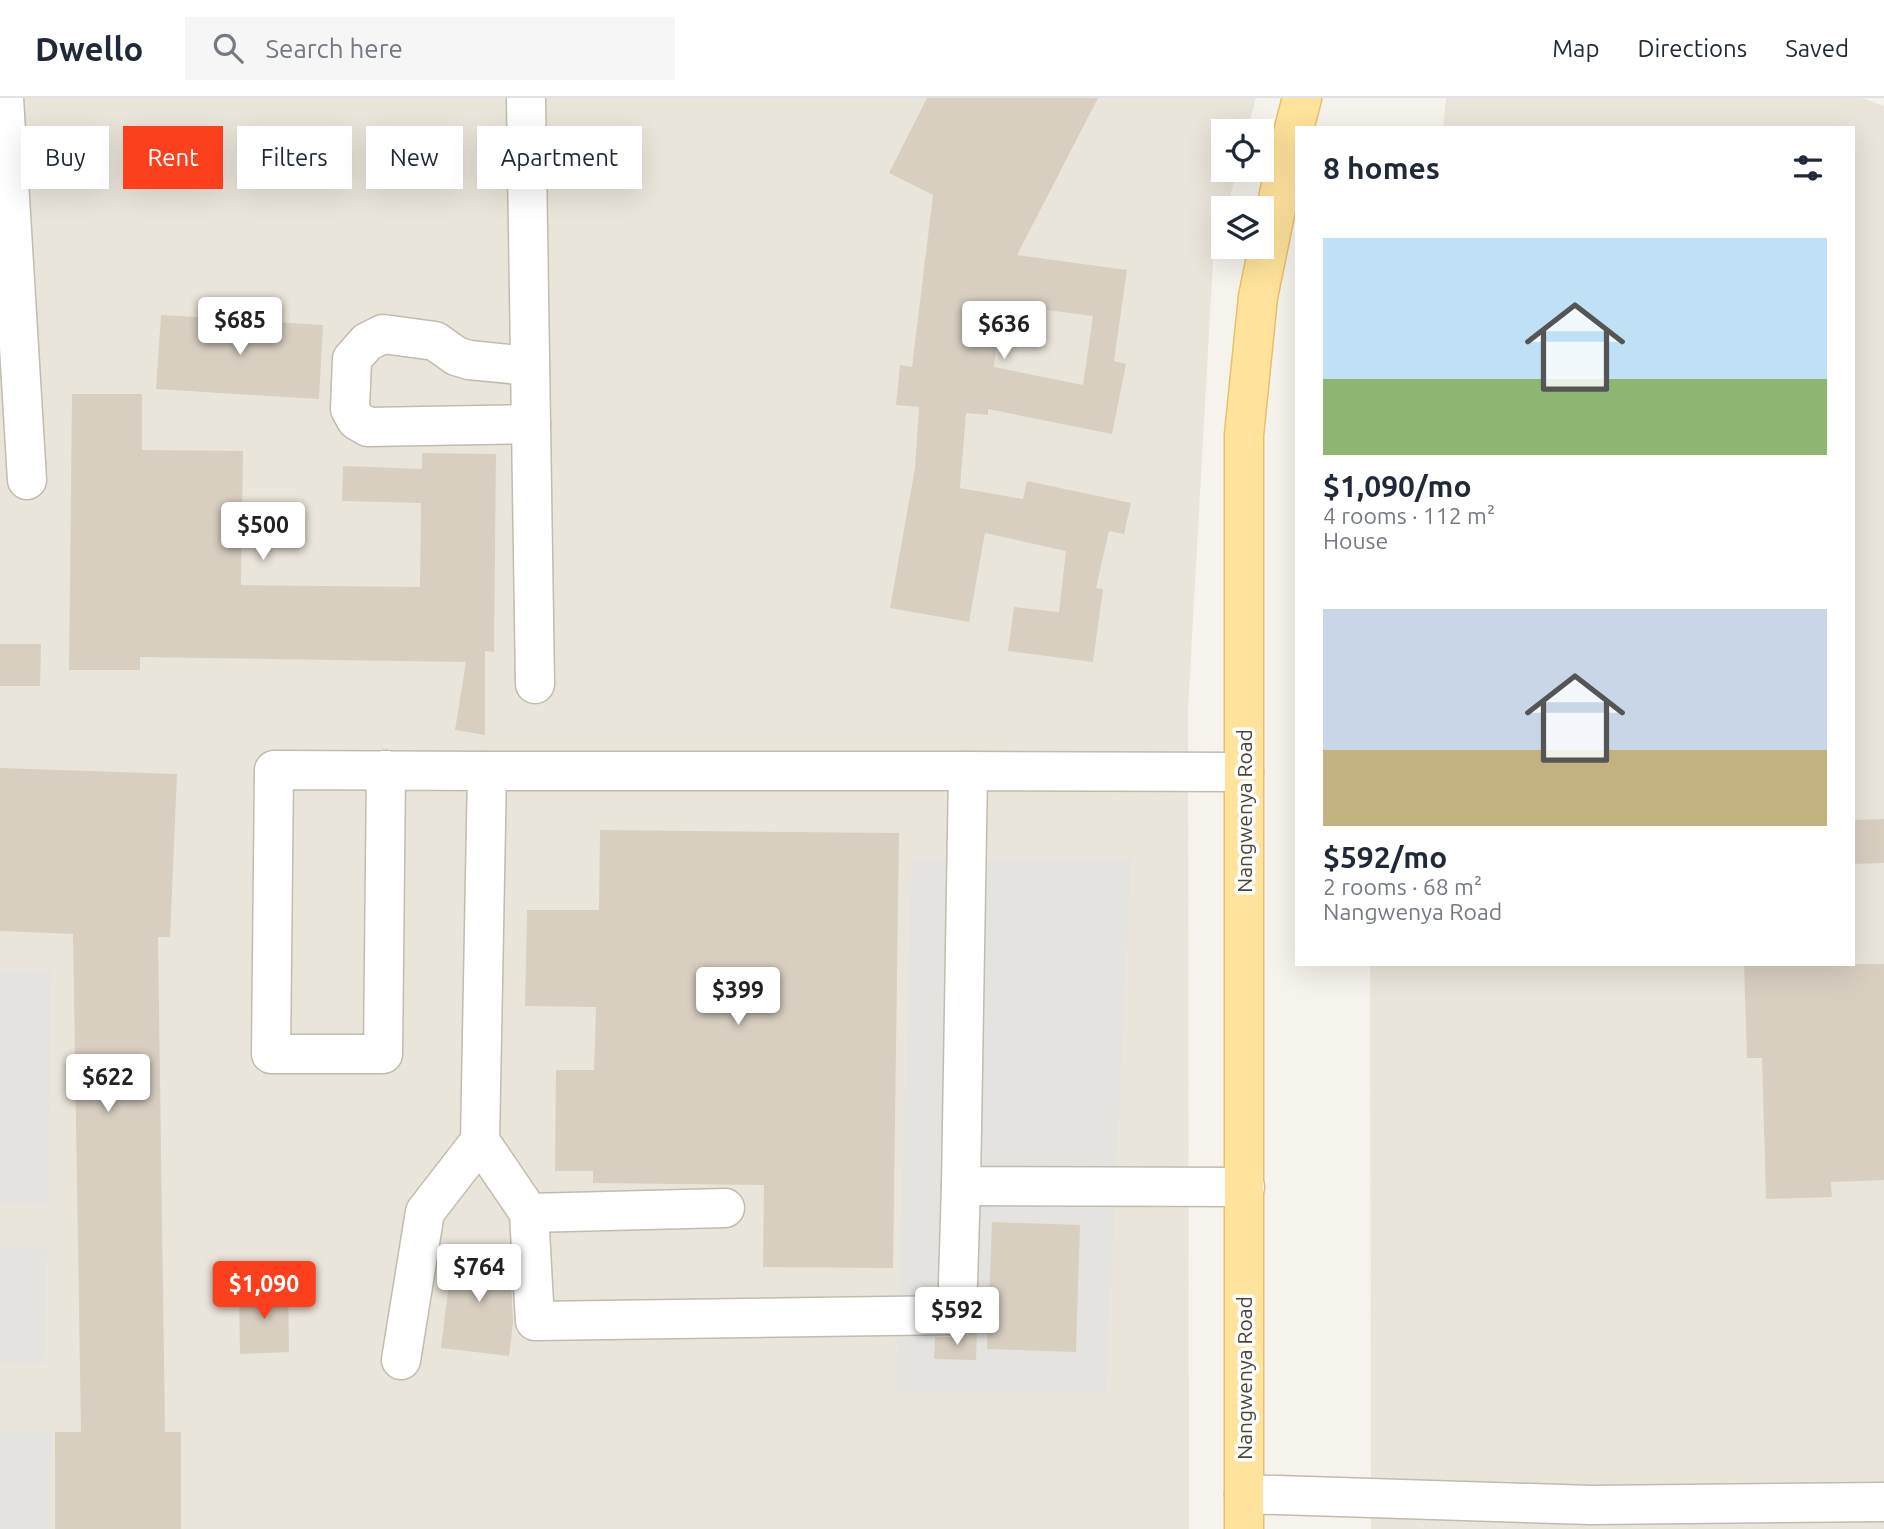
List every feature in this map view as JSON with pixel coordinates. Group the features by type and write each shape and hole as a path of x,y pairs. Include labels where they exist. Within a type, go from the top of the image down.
{"main road":[{"name":"Nangwenya Road","path":"1244,1512 1244,435 1258,297 1286,160 1302,98"}],"street":[{"path":"4,98 27,480"},
{"path":"526,98 535,684"},
{"path":"530,366 469,360 456,356 435,341 383,334 367,342 352,359 350,409 356,420 368,427 531,424"},
{"path":"386,770 383,1054 271,1054 274,770 386,770 487,771 1244,772"},
{"path":"487,771 480,1141 529,1213 535,1321 957,1315 968,771"},
{"path":"401,1360 425,1212 480,1141"},
{"path":"961,1186 1245,1187"},
{"path":"529,1213 724,1208"},
{"path":"1244,1512 1594,1517 1884,1502"}],"shaded area":[{"path":"0,98 1256,98 1250,119 1211,119 1211,182 1234,182 1230,196 1211,196 1211,259 1214,259 1188,709 1189,1529 0,1529"},
{"path":"1446,98 1862,98 1884,106 1884,1529 1371,1529 1370,966 1855,966 1855,126 1443,126"},
{"path":"912,859 1131,859 1106,1392 896,1393"},
{"path":"0,970 51,971 48,1205 0,1204"},
{"path":"0,1247 47,1248 45,1363 0,1362"},
{"path":"0,1431 51,1431 50,1529 0,1529"}],"building":[{"path":"927,98 1098,98 1017,255 1127,270 1114,361 1126,364 1112,434 988,409 988,415 966,413 960,488 1023,499 1027,481 1131,503 1124,534 1109,531 1096,588 1103,589 1093,662 1008,651 1014,607 1059,612 1066,551 985,533 969,622 890,608 915,468 919,407 896,405 900,365 912,367 933,195 889,173","holes":["1001,304 1093,316 1083,385 994,367"]},
{"path":"161,315 323,325 319,399 156,389"},
{"path":"72,394 142,394 142,450 243,451 241,585 420,587 421,503 342,501 343,466 422,469 422,453 496,454 494,652 485,651 485,735 455,730 466,662 140,657 140,670 69,670"},
{"path":"0,644 41,644 40,686 0,686"},
{"path":"0,768 177,774 170,937 158,937 165,1432 181,1432 181,1529 55,1529 55,1432 81,1432 73,934 0,931"},
{"path":"1884,819 1884,863 1855,864 1855,820"},
{"path":"600,830 899,833 893,1268 763,1267 764,1185 593,1183 593,1171 555,1171 556,1070 594,1070 596,1007 525,1006 527,910 599,910"},
{"path":"1884,964 1884,1180 1831,1182 1832,1197 1766,1199 1762,1058 1747,1058 1744,966"},
{"path":"992,1222 1080,1225 1076,1352 987,1349"},
{"path":"453,1250 510,1256 513,1323 509,1356 441,1348"},
{"path":"288,1288 289,1352 240,1354 239,1289"},
{"path":"977,1328 976,1360 934,1359 935,1337 958,1337"}]}
